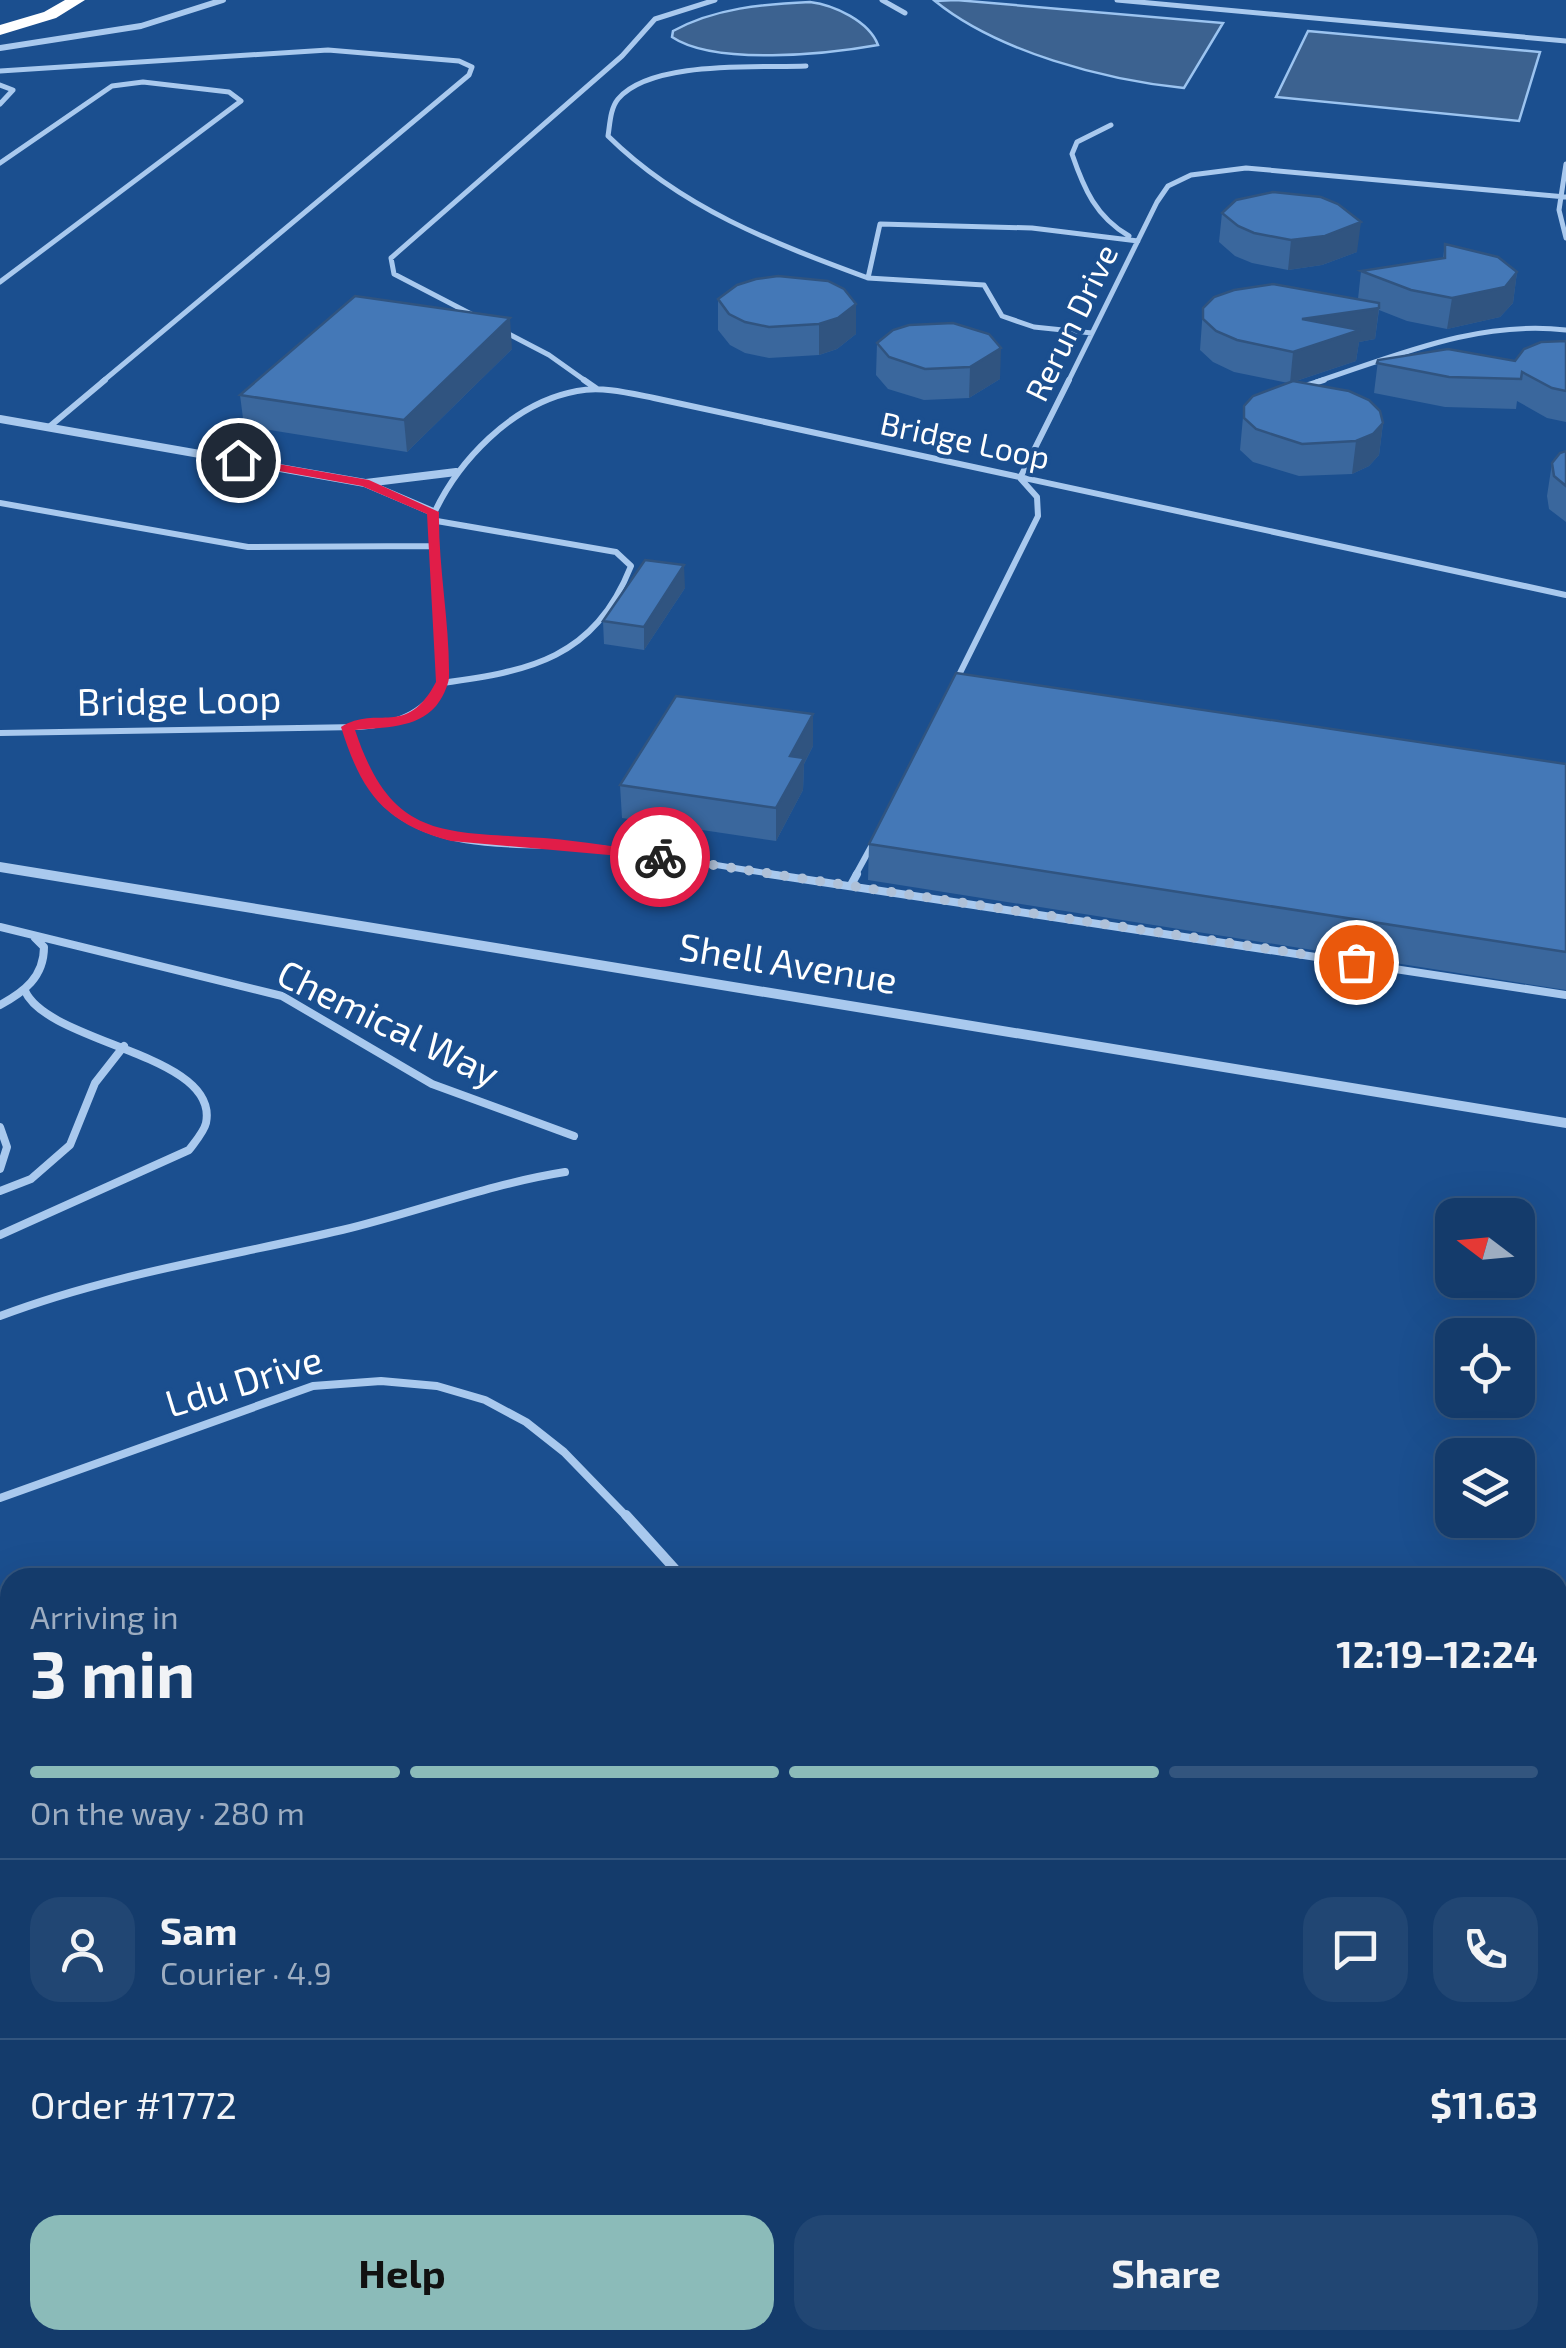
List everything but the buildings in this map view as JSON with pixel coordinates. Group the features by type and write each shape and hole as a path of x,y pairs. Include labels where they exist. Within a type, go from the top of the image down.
{"highway":[{"path":"0,18 44,0"},
{"path":"0,30 50,15 77,0"}],"street":[{"path":"0,48 141,26 224,0"},
{"path":"0,419 365,483 432,516"},
{"path":"365,483 456,472"},
{"name":"Shell Avenue","path":"0,867 1566,1123"}],"lane":[{"path":"480,319 394,274 391,258 622,56 654,19 716,0"},
{"path":"882,0 905,13"},
{"path":"1117,0 1566,42"},
{"path":"0,71 328,50 459,61 472,67 470,74 50,427"},
{"path":"806,66 672,74 636,85 620,96 612,112 608,136 628,160 744,231 868,278 984,285 1002,316 1034,327 1092,333"},
{"path":"0,163 112,86 143,82 229,92 241,101 0,282"},
{"path":"0,85 13,90 0,104"},
{"path":"1111,124 1077,142 1072,154 1092,204 1106,224 1138,241"},
{"path":"1566,164 1558,218 1566,238"},
{"name":"Rerun Drive","path":"1020,478 1168,186 1191,175 1221,168 1299,171 1562,197"},
{"path":"868,278 880,224 1032,228 1138,241"},
{"path":"1296,388 1500,326 1546,325 1566,330"},
{"path":"498,328 549,356 598,390"},
{"name":"Bridge Loop","path":"432,516 438,497 456,472 538,404 577,391 598,390 654,398 1566,595"},
{"path":"948,696 1038,516 1037,497 1020,478"},
{"path":"0,503 248,547 348,550 432,546"},
{"path":"432,516 616,552 632,566 586,638 558,658 516,672 442,682 432,516"},
{"name":"Bridge Loop","path":"0,733 347,727 400,722 432,703 442,682"},
{"path":"347,727 359,763 375,792 398,815 451,837 598,848 1566,995"},
{"path":"851,885 874,842"},
{"name":"Chemical Way","path":"0,928 282,996 432,1084 574,1136"},
{"path":"0,1004 24,991 46,960 44,946 32,935"},
{"path":"0,1235 189,1150 203,1136 209,1121 208,1108 194,1089 173,1072 124,1046 47,1018 30,1004 24,991"},
{"path":"0,1191 31,1178 70,1145 80,1130 95,1083 124,1046"},
{"path":"0,1127 8,1147 0,1169"},
{"path":"0,1316 114,1280 397,1216 531,1176 565,1172"},
{"name":"Ldu Drive","path":"0,1498 313,1386 358,1380 407,1381 456,1389 498,1403 534,1424 673,1568"}],"water":[{"path":"935,1 1223,23 1184,88 1087,70 1021,49 989,35"},
{"path":"810,2 850,16 867,29 878,45 831,52 743,55 691,46 672,37 673,31 689,23 722,12"},
{"path":"1308,31 1540,52 1519,121 1276,97"}],"way so far":[{"path":"660,857 1356,962"}],"route":[{"path":"238,460 365,483 434,512 432,546 442,682 432,703 416,715 400,722 347,727 359,763 375,792 398,815 451,837 547,843 660,857"}]}
